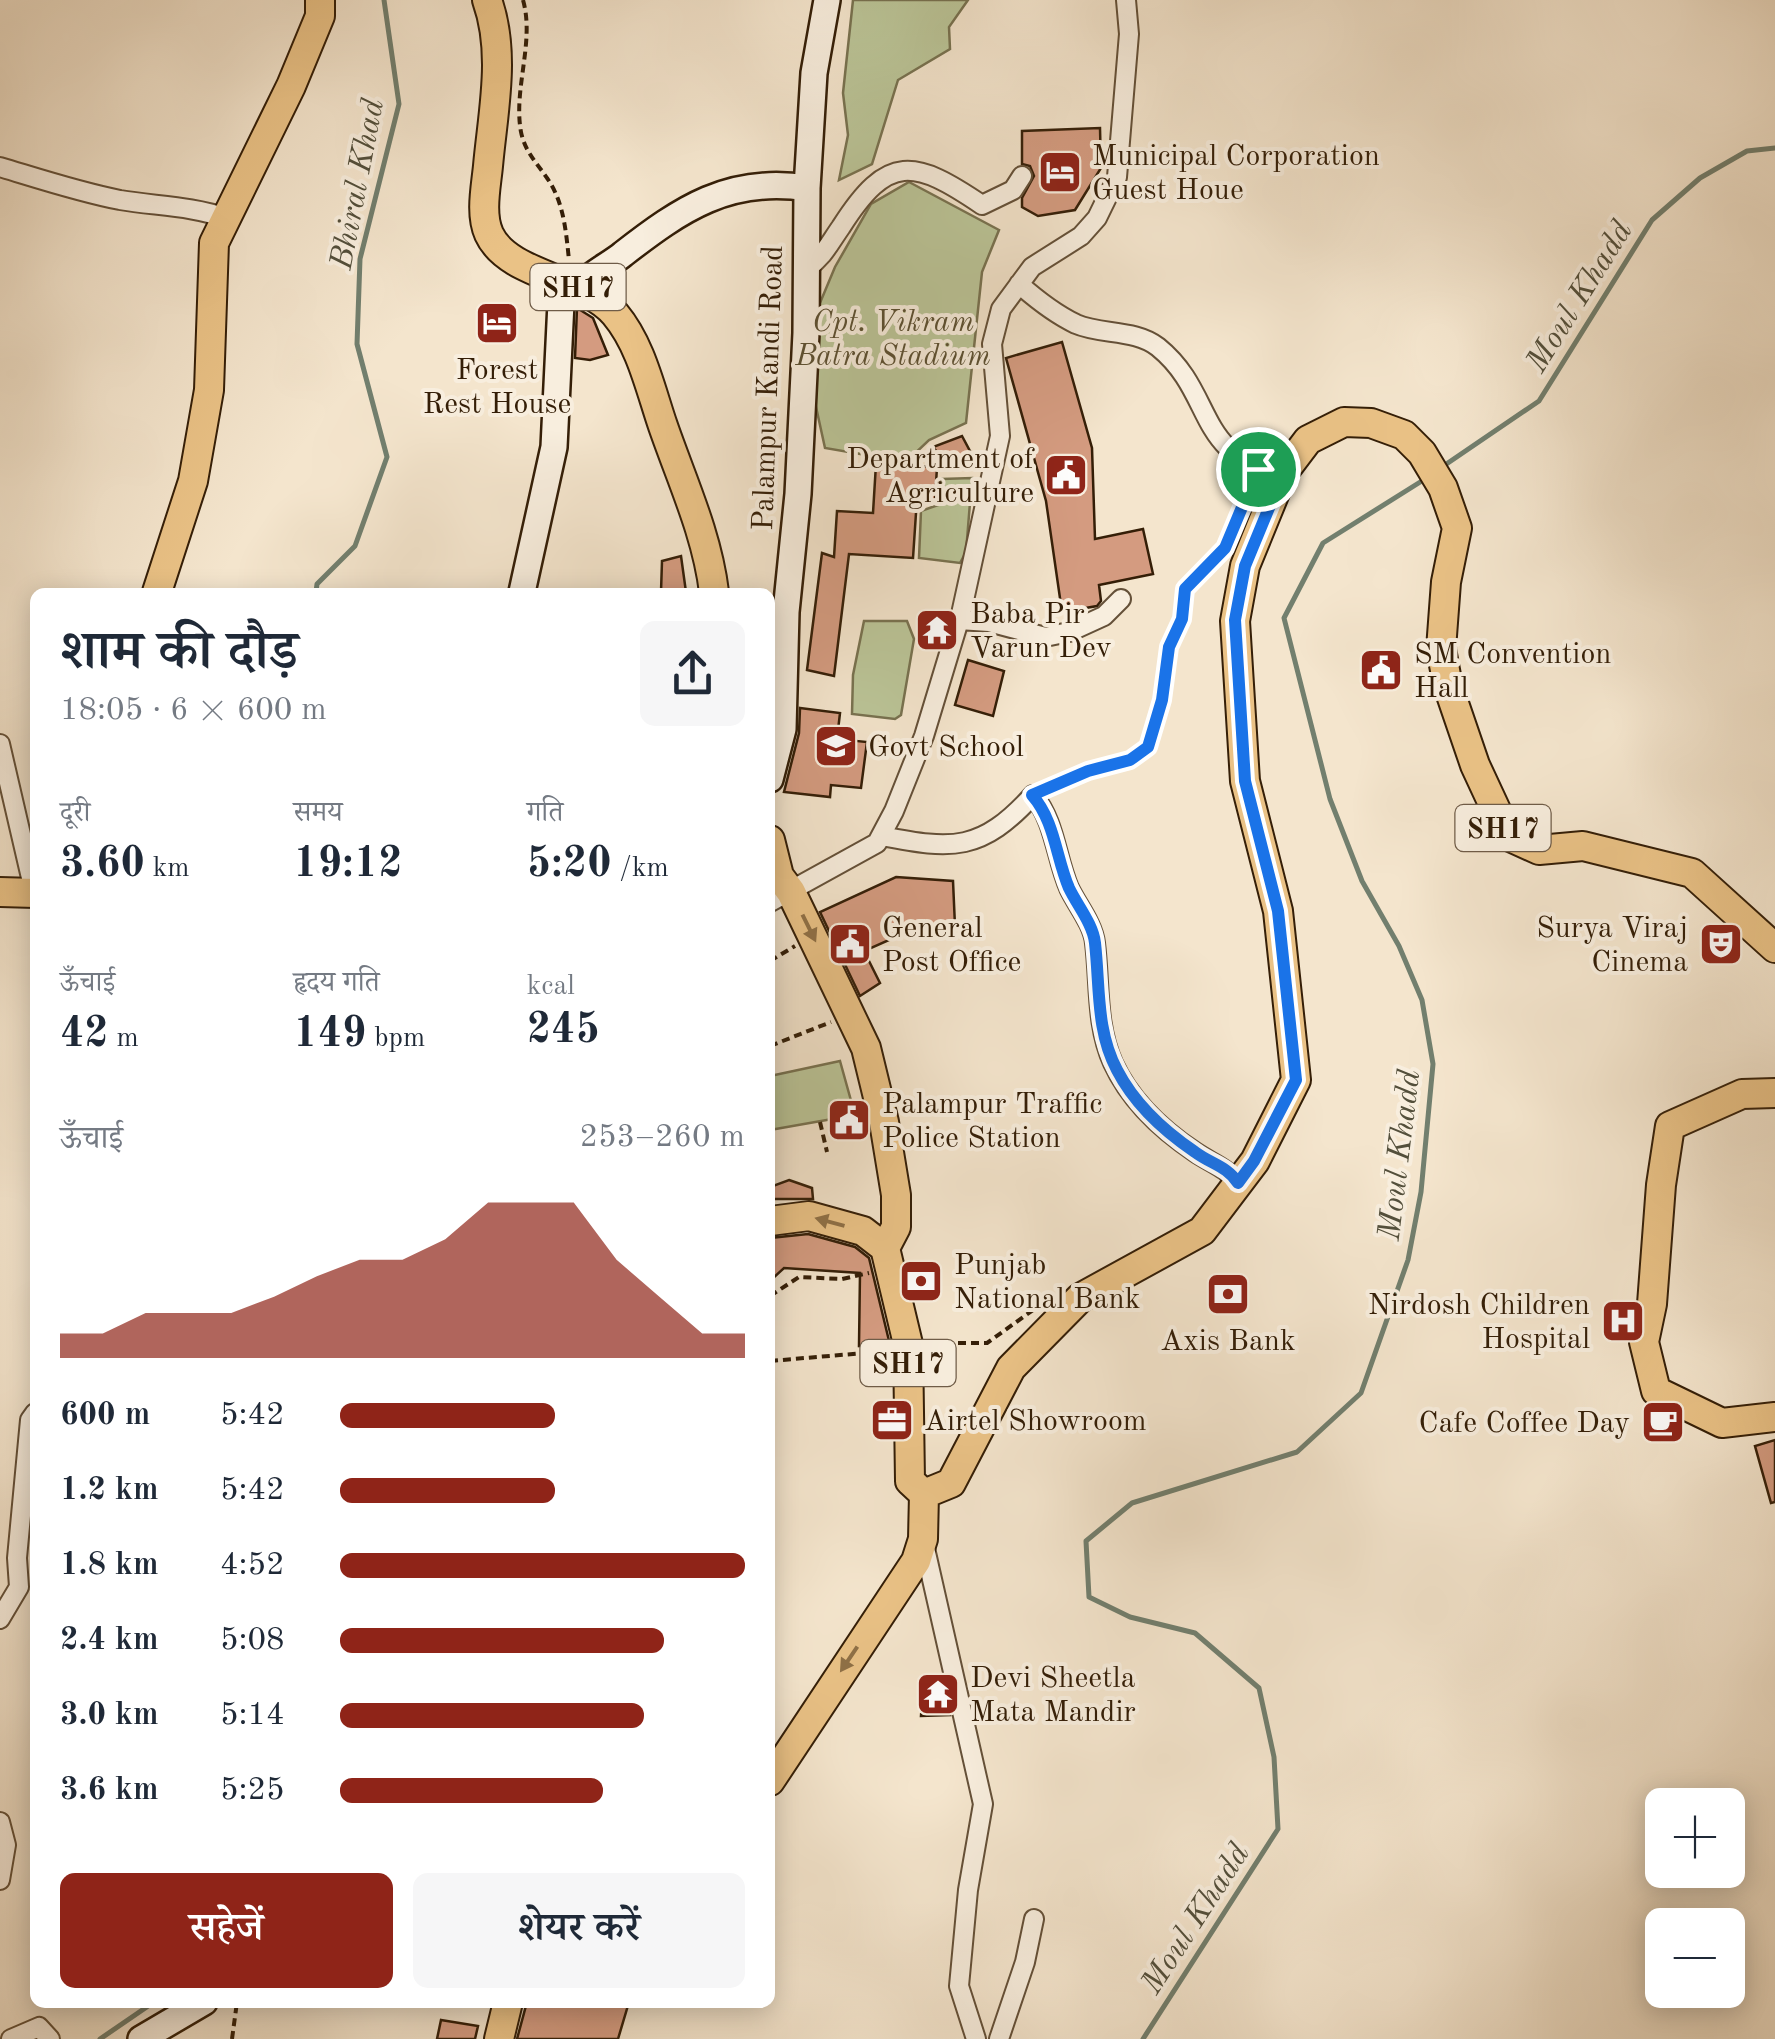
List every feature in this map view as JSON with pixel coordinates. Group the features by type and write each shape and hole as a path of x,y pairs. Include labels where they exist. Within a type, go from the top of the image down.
{"main road":[{"path":"159,588 198,455 210,372 214,243 291,86 320,16 320,0"},
{"name":"SH17","path":"487,0 494,20 498,56 484,205 489,235 515,260 570,285 614,313 642,362 710,557 714,588"},
{"name":"SH17","path":"775,860 780,897 846,1005 866,1048 893,1176 896,1227 879,1260 908,1350 910,1481 924,1494 951,1483 1011,1368 1080,1298 1202,1231 1254,1161 1296,1080 1278,911 1245,781 1235,620 1270,471 1308,440 1344,422 1371,423 1404,435 1422,453 1443,488 1457,528 1446,582 1441,649 1448,686 1475,765 1508,836 1538,850 1584,846 1692,873 1775,948"},
{"path":"0,892 30,894"},
{"path":"1775,1093 1742,1094 1670,1126 1661,1185 1652,1304 1644,1342 1656,1390 1722,1423 1775,1417"},
{"path":"775,1220 809,1216 863,1230 879,1260"},
{"path":"775,1774 906,1580 923,1539 924,1494"},
{"path":"499,2039 507,2008"}],"street":[{"name":"Palampur Kandi Road","path":"775,760 783,729 786,612 799,476 814,74 827,0"},
{"path":"780,897 877,843 924,736 960,620 1000,436 992,344 1001,309 1032,267 1081,236 1097,218 1117,177 1129,34 1126,0"},
{"path":"0,167 90,194 164,208 199,209 226,218"},
{"path":"806,269 827,253 841,226 880,177 900,169 922,172 982,205 1013,190 1022,176"},
{"path":"523,588 554,447 570,285 648,232 722,192 765,183 807,188"},
{"path":"1019,284 1041,304 1075,324 1155,344 1204,410 1224,449 1270,471"},
{"path":"960,620 1044,637 1069,632 1104,616 1120,599"},
{"path":"0,744 30,876"},
{"path":"882,836 938,847 975,841 1012,818 1032,795 1095,938 1102,1007 1100,1032 1114,1066 1134,1100 1180,1142 1229,1170 1238,1183"},
{"path":"0,1619 19,1587 30,1420"},
{"path":"923,1539 984,1804 963,1928 959,1986 976,2039"},
{"path":"0,1822 6,1845 0,1880"},
{"path":"1000,2039 1034,1919"},
{"path":"141,2039 194,2008"},
{"path":"11,2039 44,2033"}],"path":[{"path":"524,0 527,26 521,134 534,165 546,176 561,206 570,285"},
{"path":"1032,795 1088,771 1130,760 1148,747 1162,700 1169,647 1182,619 1185,589 1225,548 1270,471"},
{"path":"775,958 808,939"},
{"path":"775,1044 830,1024 846,1005"},
{"path":"820,1122 827,1152"},
{"path":"775,1293 800,1278 842,1279 879,1260"},
{"path":"775,1360 988,1343 1035,1306 1080,1298"},
{"path":"232,2039 236,2008"}],"green space":[{"path":"853,0 968,0 949,27 950,49 898,80 872,164 839,180 848,135 843,93"},
{"name":"Cpt. Vikram Batra Stadium","path":"909,182 999,230 982,272 966,423 929,440 906,462 825,448 811,384 812,322 835,267 871,204"},
{"path":"972,478 966,552 960,563 919,558 921,511 938,505 942,479"},
{"path":"864,621 907,621 914,639 901,715 895,719 852,714 853,675"},
{"path":"840,1061 855,1115 775,1129 775,1075"}],"building":[{"name":"Municipal Corporation Guest Houe","path":"1100,128 1101,168 1075,210 1038,216 1022,207 1022,198 1034,176 1030,166 1022,164 1022,131"},
{"path":"577,308 593,318 608,355 590,360 575,358"},
{"name":"Department of Agriculture","path":"1062,342 1092,448 1095,539 1143,529 1153,574 1099,585 1101,601 1097,606 1062,612 1046,501 1006,358"},
{"path":"962,436 971,453 947,464 933,447"},
{"path":"876,464 937,467 935,500 917,498 913,558 849,554 834,676 807,670 822,553 834,557 837,511 873,513"},
{"path":"681,556 685,588 661,588 662,561"},
{"path":"968,660 1004,671 993,716 955,705"},
{"path":"800,708 840,713 837,739 867,742 861,788 831,785 830,797 784,792 799,733"},
{"name":"General Post Office","path":"896,877 953,881 955,926 918,927 864,951 880,983 860,996 820,912"},
{"path":"789,1180 812,1188 813,1199 775,1199 775,1185"},
{"path":"808,1234 855,1247 869,1258 891,1349 859,1346 860,1273 784,1268 775,1276 775,1237"},
{"path":"1775,1440 1775,1502 1771,1503 1755,1446"},
{"name":"Devi Sheetla Mata Mandir","path":"923,1687 944,1687 950,1715 921,1716"},
{"path":"525,2008 627,2008 618,2039 517,2039"},
{"path":"441,2020 478,2026 475,2039 437,2039"}],"waterway":[{"name":"Bhiral Khad","path":"316,588 355,546 387,457 357,344 360,259 399,104 384,0"},
{"name":"Moul Khadd","path":"1442,467 1539,401 1652,220 1700,178 1747,151 1775,148"},
{"name":"Moul Khadd","path":"1143,2039 1278,1829 1274,1757 1259,1688 1195,1633 1130,1617 1089,1597 1086,1541 1132,1503 1297,1452 1361,1393 1408,1260 1421,1192 1433,1064 1422,1000 1399,946 1362,881 1330,799 1284,618 1323,543 1425,479"},
{"name":"Bhiral Khad","path":"100,2039 145,2008"}],"place":[{"name":"Municipal Corporation Guest Houe","path":"1060,172"},
{"name":"Forest Rest House","path":"497,323"},
{"name":"Department of Agriculture","path":"1066,475"},
{"name":"Baba Pir Varun Dev","path":"937,630"},
{"name":"SM Convention Hall","path":"1381,670"},
{"name":"Govt School","path":"836,746"},
{"name":"General Post Office","path":"850,944"},
{"name":"Surya Viraj Cinema","path":"1721,944"},
{"name":"Palampur Traffic Police Station","path":"849,1120"},
{"name":"Punjab National Bank","path":"921,1281"},
{"name":"Axis Bank","path":"1228,1294"},
{"name":"Nirdosh Children Hospital","path":"1623,1321"},
{"name":"Airtel Showroom","path":"892,1420"},
{"name":"Cafe Coffee Day","path":"1663,1422"},
{"name":"Devi Sheetla Mata Mandir","path":"938,1694"}],"route":[{"path":"1258,469 1283,474 1245,566 1235,620 1245,781 1278,911 1296,1080 1254,1161 1238,1183 1229,1170 1180,1142 1134,1100 1114,1066 1100,1032 1102,1007 1095,938 1068,884 1039,802 1032,795 1088,771 1130,760 1148,747 1162,700 1169,647 1182,619 1185,589 1225,548 1258,469"}]}
